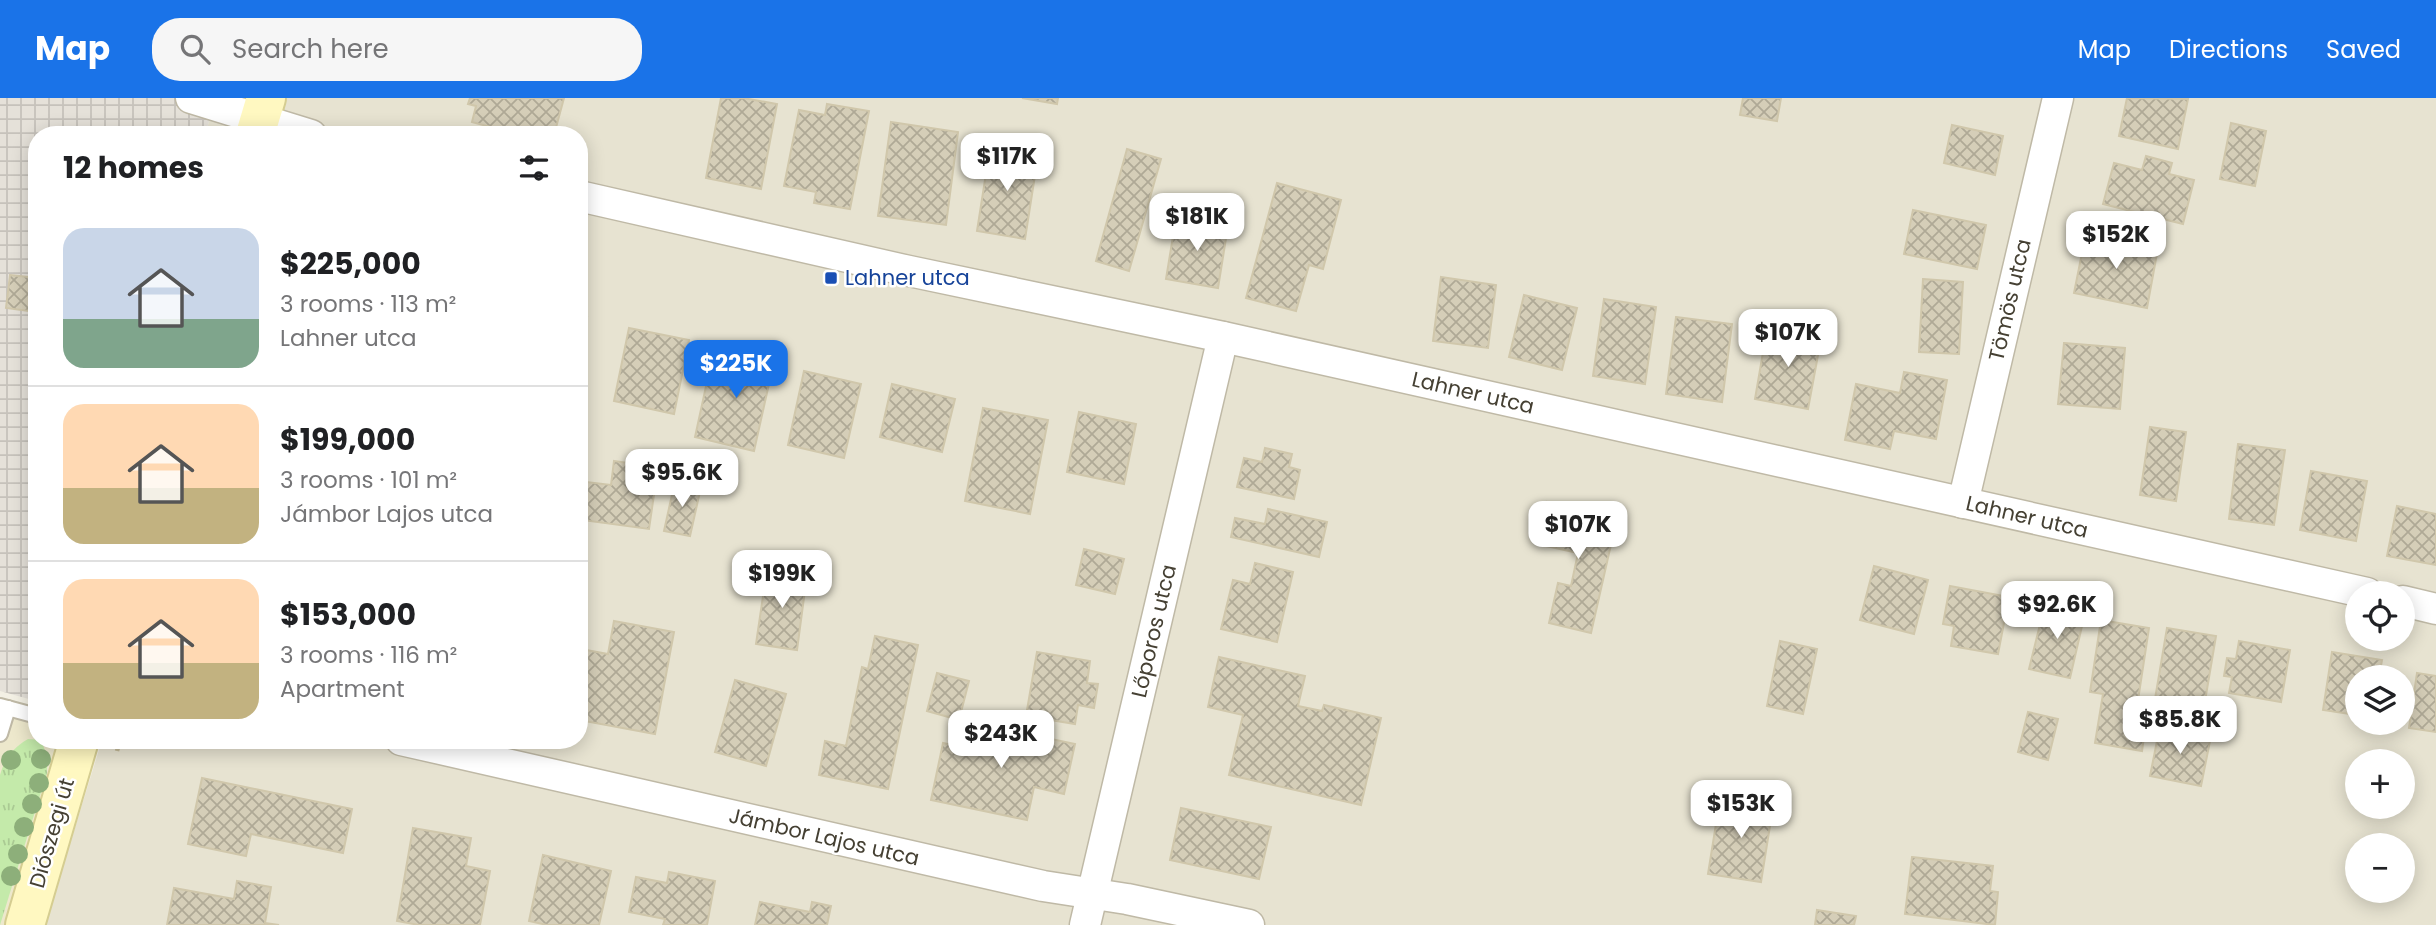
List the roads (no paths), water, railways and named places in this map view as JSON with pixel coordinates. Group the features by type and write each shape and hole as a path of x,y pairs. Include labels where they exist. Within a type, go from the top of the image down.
{"main road":[{"name":"Diószegi út","path":"25,925 76,749"}],"street":[{"path":"191,98 286,126"},
{"name":"Tömös utca","path":"1963,503 2058,98"},
{"name":"Lahner utca","path":"588,198 2345,588"},
{"name":"Lőporos utca","path":"1085,925 1223,337"},
{"path":"2415,604 2436,609"},
{"name":"Jámbor Lajos utca","path":"440,749 1043,887 1163,905 1249,925"}],"lane":[{"path":"0,734 4,707 28,714"}],"place":[{"name":"Lahner utca","path":"831,278"}]}
